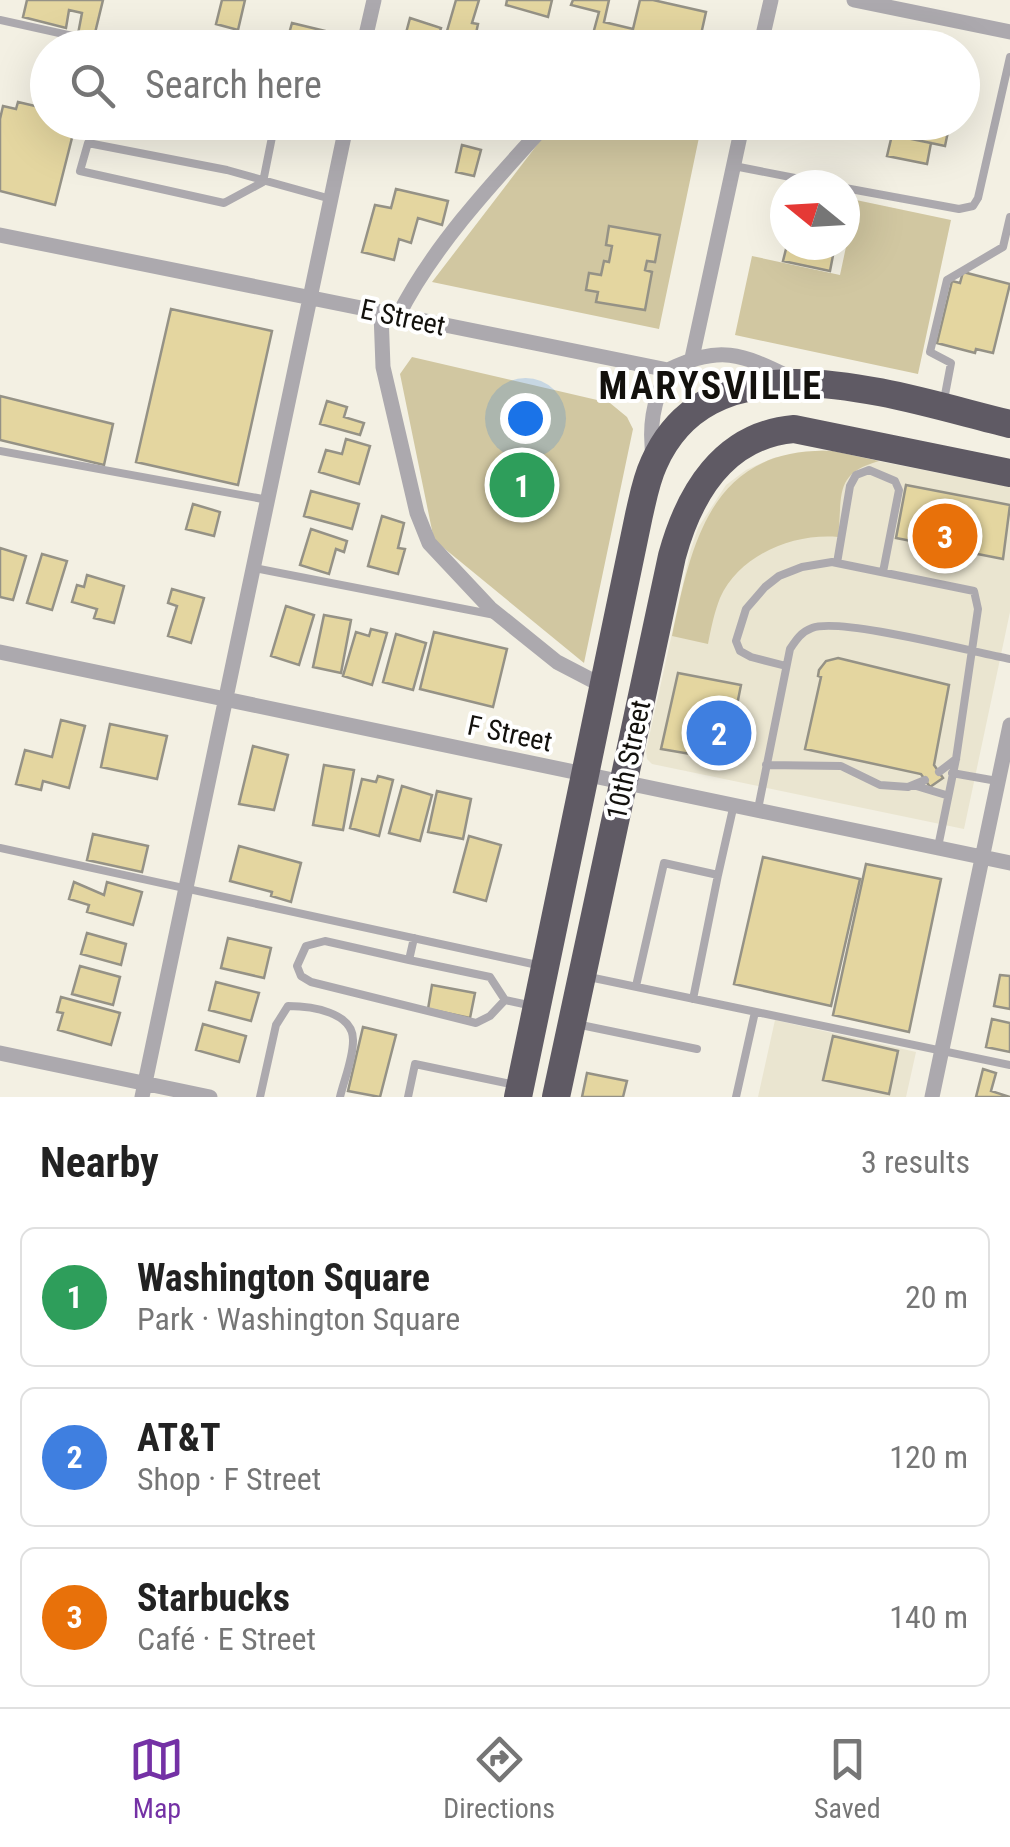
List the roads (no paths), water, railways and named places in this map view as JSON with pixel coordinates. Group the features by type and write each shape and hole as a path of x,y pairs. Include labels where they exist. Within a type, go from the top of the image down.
{"highway":[{"name":"10th Street","path":"520,1091 639,515 654,462 686,421 727,393 751,385 799,382"},
{"path":"799,382 856,389 1010,424"},
{"name":"10th Street","path":"556,1097 679,530 710,473 744,444 778,431 810,431 1010,473"}],"street":[{"path":"367,30 374,0"},
{"path":"764,30 772,0"},
{"path":"854,0 1010,32"},
{"path":"143,1090 343,140"},
{"path":"398,316 414,284 532,140"},
{"path":"692,358 739,140"},
{"name":"E Street","path":"0,235 668,370"},
{"path":"381,313 383,367 417,513 430,543 500,616 557,662 605,687"},
{"path":"668,370 713,353 740,356 799,382"},
{"name":"10th Street","path":"654,462 649,432 654,403 668,370"},
{"name":"F Street","path":"0,652 1010,862"},
{"path":"932,1097 1010,724"},
{"path":"0,1053 143,1090 210,1097"}],"lane":[{"path":"0,20 45,30"},
{"path":"860,191 958,209 973,206 1010,56"},
{"path":"271,140 263,182 224,204 80,171 88,143 227,170 263,182 332,199"},
{"path":"734,166 770,173"},
{"path":"942,408 951,363 930,352 947,280 1003,247 1010,217"},
{"path":"0,451 268,500"},
{"path":"838,564 850,486 856,475 869,470 895,481 899,490 883,572"},
{"path":"786,666 751,657 740,651 736,642 746,609 779,576 802,566 838,564 974,592 978,608 956,759 938,848"},
{"path":"254,568 500,616"},
{"path":"758,809 790,649 798,636 811,628 841,625 1010,659"},
{"path":"939,772 956,759"},
{"path":"766,765 841,766 880,786 913,786 946,795"},
{"path":"952,773 998,782"},
{"path":"913,786 926,780"},
{"path":"693,999 734,804"},
{"path":"0,848 546,967"},
{"path":"636,986 664,863 718,875"},
{"path":"409,960 414,938"},
{"path":"325,941 490,977 499,986 504,1000 490,1016 476,1023 311,982 301,976 296,966 299,954 314,942 325,941"},
{"path":"582,975 1010,1065"},
{"path":"504,1000 538,1007"},
{"path":"260,1097 276,1025 288,1006 339,1016 354,1039 340,1097"},
{"path":"736,1097 755,1012"},
{"path":"572,1023 698,1049"},
{"path":"408,1097 414,1064 520,1091"}],"place":[{"name":"Washington Square","path":"522,485"},
{"name":"Starbucks","path":"945,536"},
{"name":"AT&T","path":"719,733"}],"district":[{"name":"MARYSVILLE","path":"711,386"}]}
